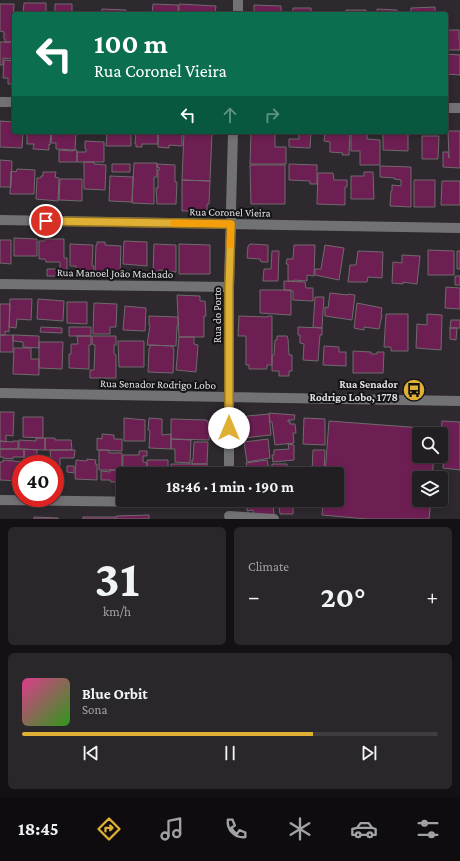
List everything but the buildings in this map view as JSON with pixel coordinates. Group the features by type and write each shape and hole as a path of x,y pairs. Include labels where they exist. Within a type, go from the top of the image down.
{"street":[{"path":"238,0 238,12"},
{"path":"0,102 12,102"},
{"path":"448,108 460,108"},
{"name":"Rua do Porto","path":"229,467 229,287 233,134"},
{"name":"Rua Coronel Vieira","path":"0,220 460,228"},
{"name":"Rua Manoel João Machado","path":"0,284 229,287"},
{"name":"Rua Senador Rodrigo Lobo","path":"0,393 460,401"},
{"path":"0,500 116,501"},
{"path":"229,507 229,518 274,519"}],"slow traffic":[{"path":"174,223 231,224 230,245"}],"place":[{"name":"Rua Senador Rodrigo Lobo, 1778","path":"414,390"}],"route":[{"path":"46,221 231,224 229,287 229,428"}]}
